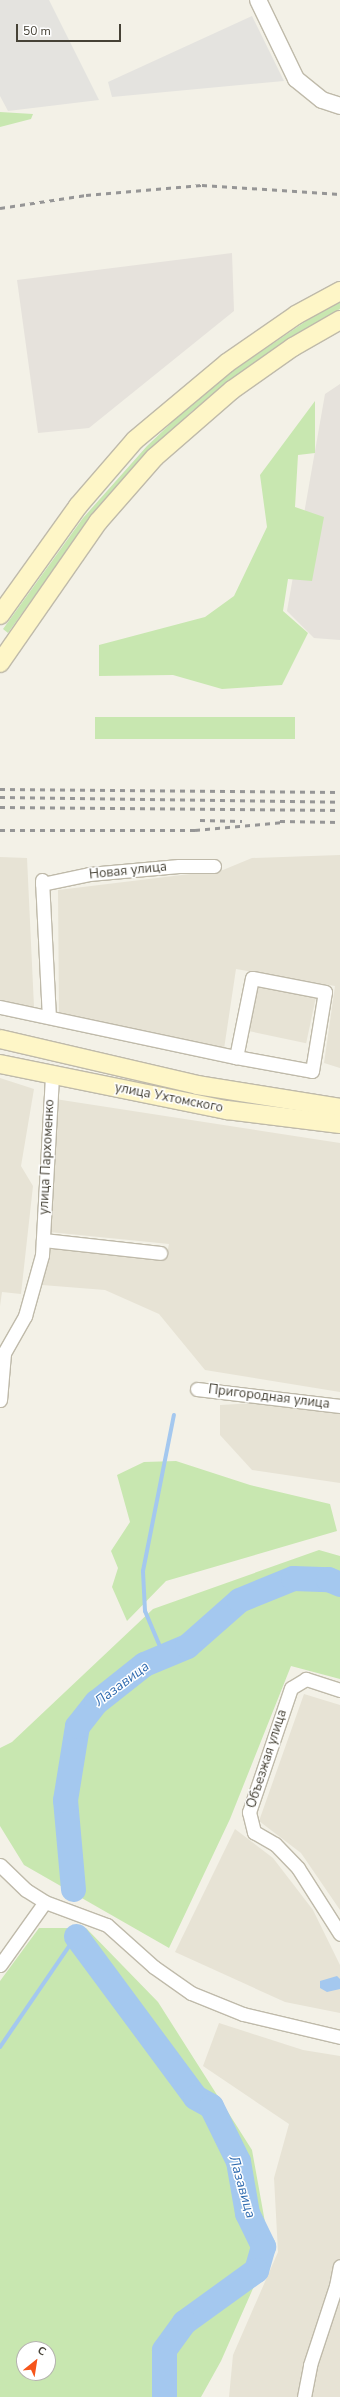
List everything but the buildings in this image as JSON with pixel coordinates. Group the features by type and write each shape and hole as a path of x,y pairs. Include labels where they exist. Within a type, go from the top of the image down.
{"main road":[{"path":"0,615 78,506 135,440 244,350 296,315 340,291"},
{"path":"3,659 98,522 155,457 232,390 293,347 340,320"},
{"path":"0,1039 197,1085 340,1108"},
{"name":"улица Ухтомского","path":"0,1064 227,1110 340,1124"}],"street":[{"path":"258,0 296,79 322,100 340,106"},
{"name":"Новая улица","path":"50,1017 42,882 89,874 179,866 214,866"},
{"path":"0,1007 236,1058 312,1071 326,992 252,978 236,1058"},
{"name":"улица Пархоменко","path":"0,1400 2,1353 25,1316 42,1255 52,1074"},
{"path":"43,1240 160,1253"},
{"name":"Пригородная улица","path":"197,1388 340,1406"},
{"name":"Объезжая улица","path":"340,1690 306,1679 291,1688 249,1812 254,1832 275,1844 298,1868 340,1934"},
{"path":"0,1865 26,1890 45,1902 108,1925 154,1967 191,1993 243,2014 340,2037"},
{"path":"0,1965 45,1902"},
{"path":"304,2397 310,2366 336,2286 340,2266"}],"shaded area":[{"path":"0,0 49,0 99,100 8,111 0,96"},
{"path":"252,16 284,81 112,97 108,82"},
{"path":"232,253 234,311 89,428 38,433 17,280"},
{"path":"340,384 340,640 314,638 287,611 325,394"},
{"path":"340,855 340,1068 324,1063 335,986 236,969 224,1049 59,1013 58,890 223,870 252,858"},
{"path":"0,857 27,858 34,1007 0,1001"},
{"path":"258,986 316,998 306,1043 248,1031"},
{"path":"0,1078 34,1089 21,1166 33,1186 21,1294 2,1292 0,1306"},
{"path":"55,1099 340,1143 340,1392 205,1370 159,1314 105,1290 42,1285 49,1246 166,1258 169,1244 49,1232"},
{"path":"276,1402 340,1412 340,1483 252,1470 220,1435 220,1405"},
{"path":"304,1694 340,1705 340,1910 301,1853 259,1821"},
{"path":"235,1829 273,1858 313,1910 340,1965 340,2013 285,2002 175,1952"},
{"path":"219,2023 303,2050 340,2056 340,2397 229,2397 233,2355 278,2252 274,2178 289,2124 203,2066"}],"green space":[{"path":"0,112 33,114 31,119 0,127"},
{"path":"340,302 340,309 280,345 191,412 152,450 88,521 8,633 3,629 83,518 147,446 187,408 237,368 312,317"},
{"path":"315,401 315,453 298,455 295,507 324,517 312,581 288,579 283,611 308,633 282,685 222,689 173,675 99,676 99,645 205,617 234,596 267,527 260,475"},
{"path":"95,717 295,717 295,739 95,739"},
{"path":"176,1461 250,1485 330,1504 337,1531 166,1581 127,1621 112,1587 118,1568 111,1551 130,1522 117,1475 144,1462"},
{"path":"319,1550 340,1556 340,1679 291,1666 230,1819 169,1948 24,1865 0,1826 0,1748 12,1742 153,1609"},
{"path":"39,1928 86,1928 158,2002 252,2150 270,2250 221,2361 201,2397 0,2397 0,1981"}],"water":[{"path":"337,1976 340,1979 340,1989 327,1992 320,1988 320,1981"}],"waterway":[{"path":"164,1656 145,1611 143,1571 174,1415"},
{"name":"Лазавица","path":"73,1889 65,1800 77,1726 96,1702 144,1664 187,1646 239,1600 293,1578 328,1579 340,1584"},
{"path":"0,2047 76,1936"},
{"name":"Лазавица","path":"76,1936 195,2097 211,2106 238,2161 247,2213 263,2246 256,2270 184,2322 164,2350 164,2397"}],"railway":[{"path":"0,208 86,195 202,185 340,194"},
{"path":"0,789 340,792"},
{"path":"0,797 340,802"},
{"path":"0,807 340,810"},
{"path":"200,820 242,821"},
{"path":"280,821 340,822"},
{"path":"0,830 195,830 284,822"}]}
